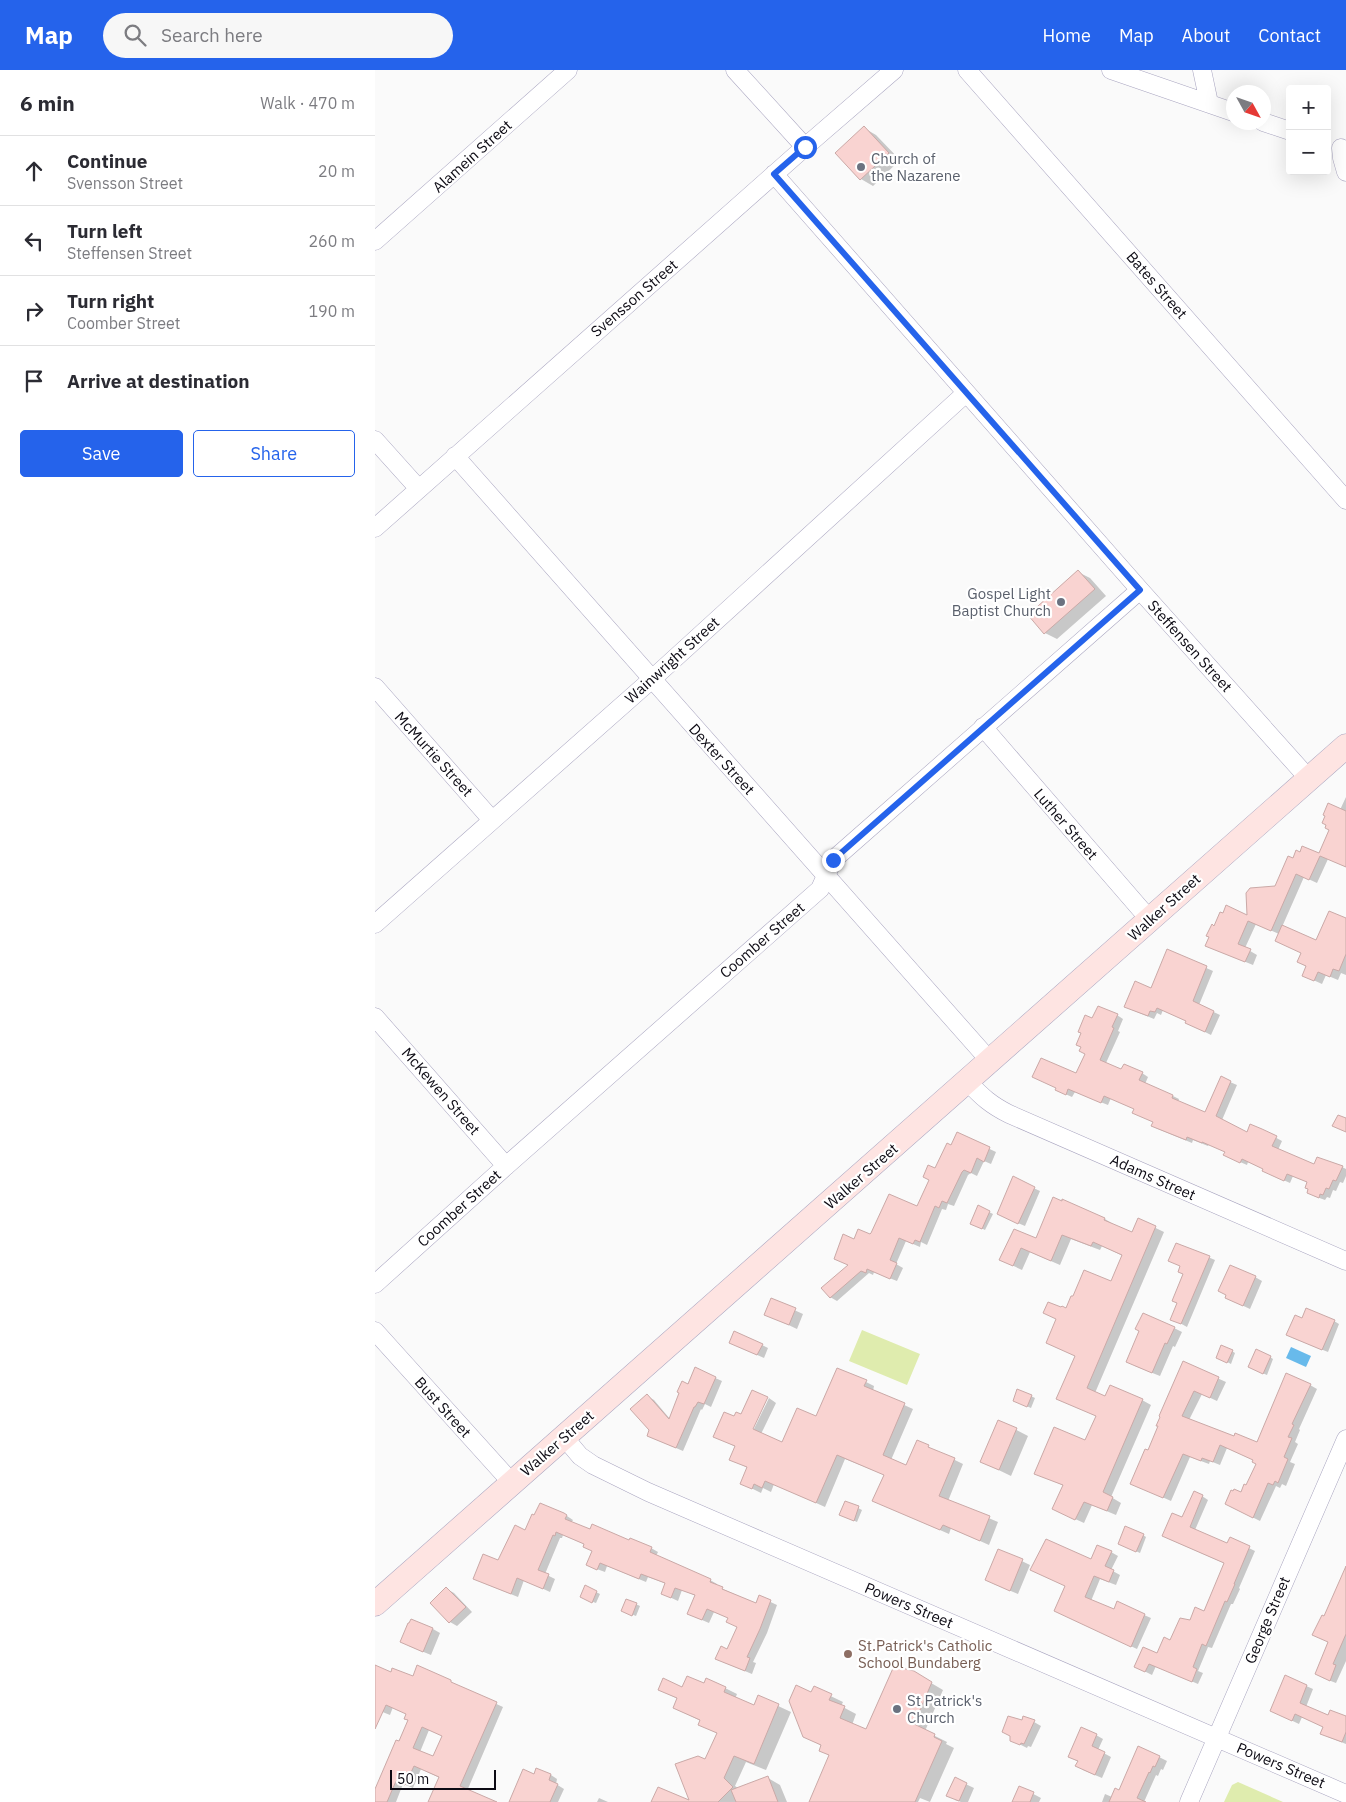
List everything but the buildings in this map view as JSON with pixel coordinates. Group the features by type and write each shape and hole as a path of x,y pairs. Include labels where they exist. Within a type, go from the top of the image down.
{"main road":[{"name":"Walker Street","path":"375,1604 1346,746"}],"street":[{"name":"Alamein Street","path":"375,242 568,70"},
{"path":"735,70 805,147"},
{"name":"Svensson Street","path":"375,528 894,70"},
{"name":"Bates Street","path":"967,70 1346,500"},
{"path":"1111,70 1226,110"},
{"path":"1202,70 1209,104"},
{"path":"1271,124 1286,129"},
{"path":"1338,147 1346,172"},
{"name":"Steffensen Street","path":"774,174 1309,779"},
{"name":"Wainwright Street","path":"375,924 651,680 966,393"},
{"path":"375,440 419,489"},
{"name":"Dexter Street","path":"455,456 651,680 991,1061"},
{"name":"Coomber Street","path":"375,1284 820,889 833,860 1140,590"},
{"name":"McMurtie Street","path":"375,688 492,820"},
{"name":"Luther Street","path":"983,727 1150,920"},
{"name":"McKewen Street","path":"375,1017 506,1166"},
{"name":"Adams Street","path":"968,1082 983,1099 1009,1114 1346,1261"},
{"name":"Bust Street","path":"375,1331 512,1483"},
{"name":"Powers Street","path":"564,1438 580,1456 612,1475 1346,1794"},
{"name":"George Street","path":"1189,1802 1346,1439"}],"green space":[{"path":"862,1330 920,1354 907,1385 849,1361"},
{"path":"1238,1782 1283,1802 1224,1802 1232,1785"}],"water":[{"path":"1291,1347 1311,1356 1306,1367 1286,1358"}],"place":[{"name":"Church of the Nazarene","path":"861,167"},
{"name":"Gospel Light Baptist Church","path":"1061,602"},
{"name":"St.Patrick's Catholic School Bundaberg","path":"848,1654"},
{"name":"St Patrick's Church","path":"897,1709"}],"route":[{"path":"805,147 774,174 1140,590 833,860"}]}
